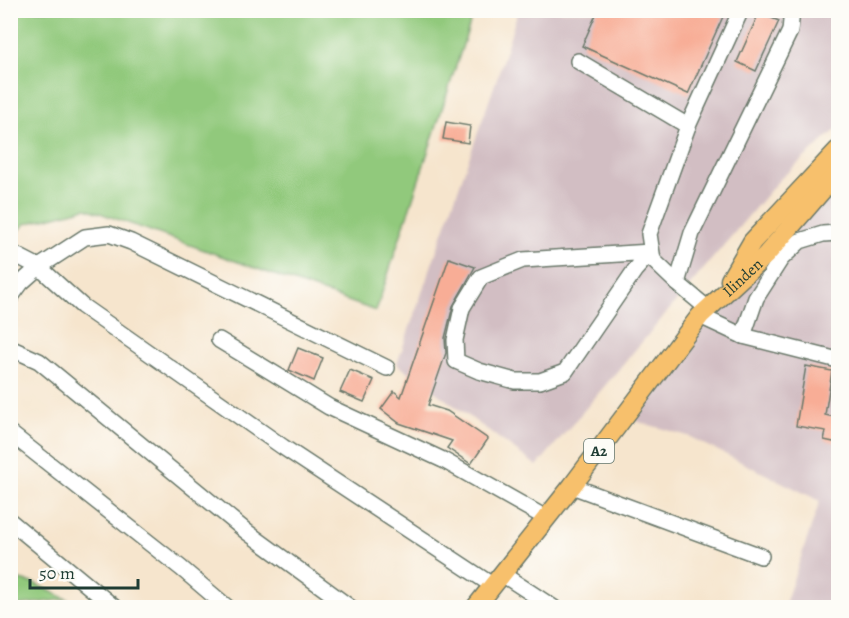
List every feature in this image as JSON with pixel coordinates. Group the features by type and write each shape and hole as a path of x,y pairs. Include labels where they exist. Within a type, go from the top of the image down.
{"main road":[{"name":"Ilinden","path":"722,294 752,242 838,150"},
{"name":"Ilinden","path":"722,294 765,256 838,172"},
{"name":"A2","path":"475,608 572,486 704,312 722,294"}],"street":[{"path":"741,10 688,126 649,234 653,260 704,312 743,336 838,360"},
{"path":"677,283 692,233 790,31 792,10"},
{"path":"578,61 688,126"},
{"path":"743,336 756,298 781,259 800,241 838,232"},
{"path":"10,298 21,283 39,267 85,237 109,234 131,242 387,368"},
{"path":"10,252 39,267 82,306 283,447 497,580 554,608"},
{"path":"651,252 635,270 566,372 540,381 515,381 479,371 456,361 455,340 462,309 481,277 523,260 651,252"},
{"path":"219,340 329,407 443,460 546,518"},
{"path":"10,348 39,361 247,532 351,608"},
{"path":"10,434 181,568 228,608"},
{"path":"572,486 761,556"},
{"path":"10,521 115,608"}],"shaded area":[{"path":"518,11 838,11 838,128 779,180 537,466 397,364 497,78"},
{"path":"838,178 838,607 784,607 820,501 688,436 632,420 712,314"}],"green space":[{"path":"11,10 474,11 376,311 86,208 25,224 11,240"},
{"path":"10,578 33,583 67,599 11,606"}],"building":[{"path":"598,10 726,10 688,94 582,46"},
{"path":"759,13 779,21 756,71 737,62"},
{"path":"446,122 470,126 468,143 443,139"},
{"path":"449,258 475,267 453,306 445,338 446,353 428,405 447,411 488,439 471,464 447,448 452,441 399,423 381,409 394,391 401,397"},
{"path":"298,348 323,358 314,381 289,370"},
{"path":"806,366 832,371 825,415 838,418 838,443 824,440 826,431 796,426"},
{"path":"350,370 374,380 364,402 340,392"}]}
